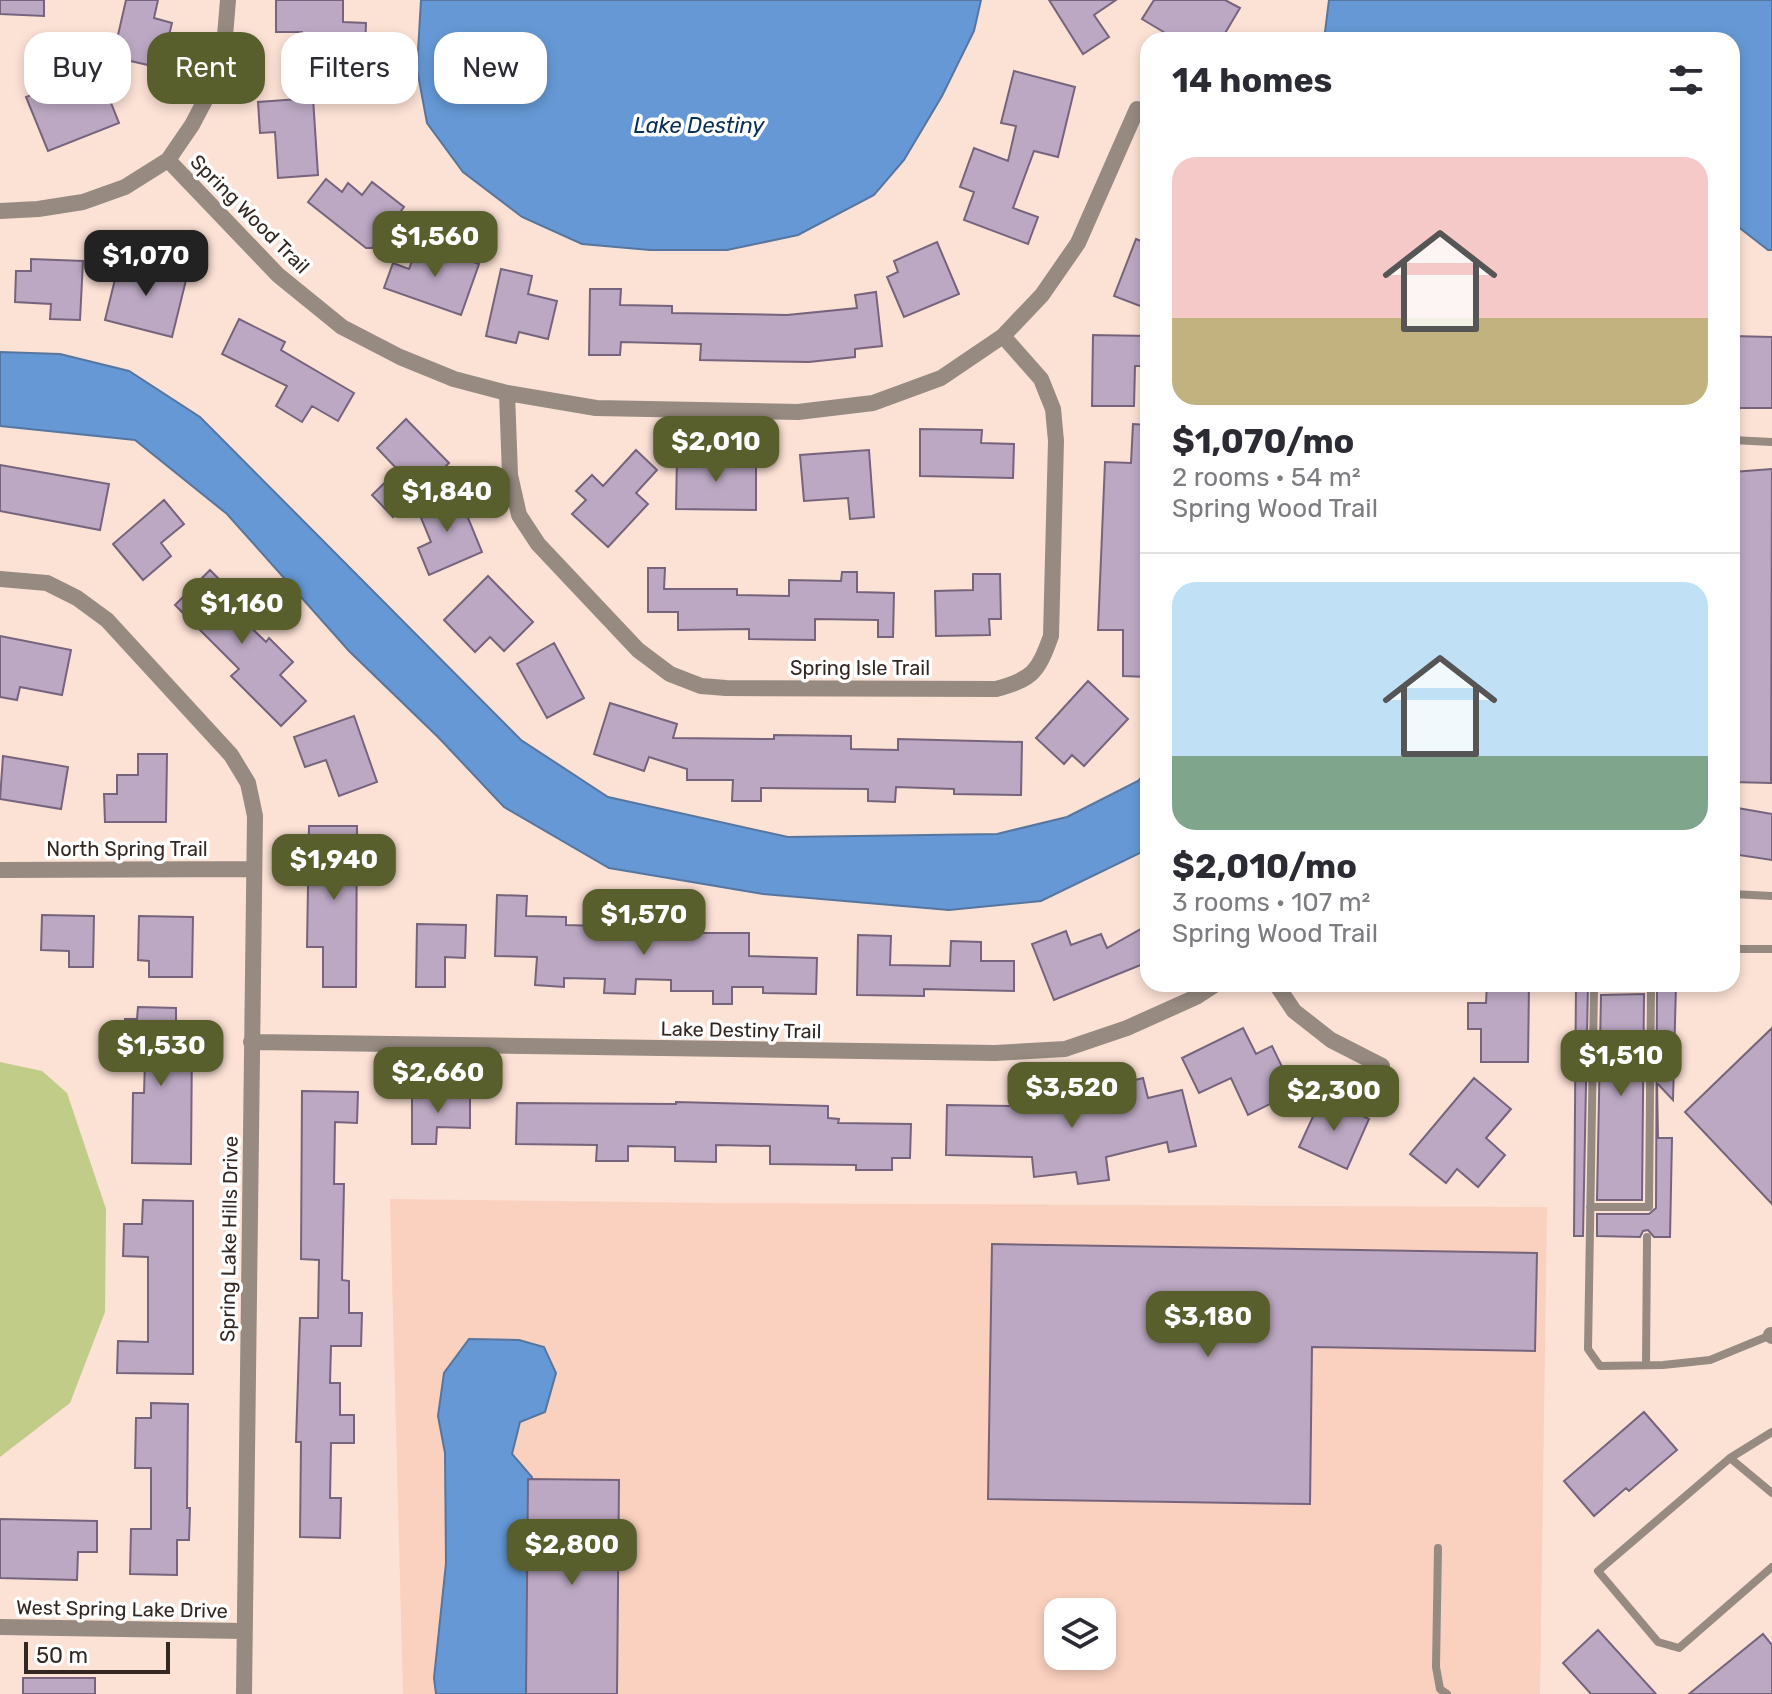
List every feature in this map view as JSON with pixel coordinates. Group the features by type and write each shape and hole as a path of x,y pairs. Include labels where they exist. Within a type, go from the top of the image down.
{"street":[{"path":"0,211 83,202 125,187 168,160 192,125 212,87 224,48 228,0"},
{"name":"Spring Wood Trail","path":"168,160 278,275 342,327 400,357 454,379 507,393 596,408 798,412 873,403 941,378 1003,336 1042,295 1078,243 1137,109"},
{"name":"Spring Isle Trail","path":"507,393 510,475 519,515 538,544 638,650 670,674 701,686 726,688 996,689 1022,682 1042,663 1051,636 1056,441 1053,409 1041,379 1003,336"},
{"name":"Spring Lake Hills Drive","path":"0,579 47,583 77,598 97,613 231,755 248,783 255,816 244,1694"},
{"name":"North Spring Trail","path":"0,870 253,869"},
{"name":"Lake Destiny Trail","path":"251,1042 1009,1053 1065,1049 1127,1028 1204,992"},
{"path":"1281,992 1294,1011 1331,1040 1382,1066"},
{"name":"West Spring Lake Drive","path":"0,1627 244,1631"}],"lane":[{"path":"1740,440 1772,442"},
{"path":"1740,894 1772,896"},
{"path":"1740,949 1772,949"},
{"path":"1594,992 1588,1349 1600,1366 1646,1365 1710,1360 1772,1335"},
{"path":"1590,1207 1649,1207 1651,992"},
{"path":"1646,1365 1647,1237"},
{"path":"1772,1432 1730,1458 1598,1571 1658,1642 1679,1648 1772,1567"},
{"path":"1730,1458 1772,1493"},
{"path":"1438,1548 1436,1667 1440,1689 1447,1694"}],"shaded area":[{"path":"390,1199 1547,1207 1540,1694 531,1694 512,1454 520,1422 519,1340 469,1339 444,1373 438,1416 445,1453 446,1563 434,1677 436,1694 403,1694"}],"green space":[{"path":"0,1062 42,1071 67,1093 106,1209 105,1312 70,1403 0,1457"}],"water":[{"name":"Lake Destiny","path":"421,0 981,0 974,31 942,96 904,160 874,195 798,235 727,250 650,250 582,244 522,217 463,172 427,123 418,74"},
{"path":"1329,0 1772,0 1772,250 1740,228 1740,32 1325,32"},
{"path":"0,352 60,354 129,371 200,417 521,740 608,797 788,837 997,834 1067,817 1140,779 1140,853 1041,901 949,910 763,894 609,868 504,807 439,738 349,651 227,514 135,440 0,426"},
{"path":"469,1339 519,1340 544,1347 556,1373 545,1412 520,1422 512,1454 532,1477 531,1694 436,1694 434,1678 446,1563 445,1453 438,1416 444,1373"}],"building":[{"path":"0,0 44,0 44,16 0,14"},
{"path":"126,0 158,0 154,18 172,23 170,32 147,32 147,65 131,61 131,32 119,32"},
{"path":"276,0 343,0 343,22 366,23 366,32 276,32"},
{"path":"1049,0 1116,0 1094,15 1109,37 1083,54"},
{"path":"1154,0 1225,0 1240,8 1226,32 1164,32 1142,19"},
{"path":"1014,71 1075,87 1058,157 1034,151 1013,208 1038,217 1028,244 964,220 974,192 960,187 974,148 1008,161 1016,126 1001,123"},
{"path":"265,101 313,104 318,175 278,178 275,132 260,133 258,104"},
{"path":"29,104 111,104 119,123 48,151"},
{"path":"326,179 342,192 348,183 362,195 372,182 404,207 372,248 366,248 308,202"},
{"path":"1136,239 1140,241 1140,306 1114,296"},
{"path":"419,242 479,264 461,315 384,288 393,263 409,269"},
{"path":"937,242 959,294 904,317 887,277 898,272 894,261"},
{"path":"31,259 83,261 80,320 50,319 51,304 15,302 16,271 31,271"},
{"path":"120,259 187,276 172,337 105,320"},
{"path":"501,269 532,276 528,294 557,301 548,339 519,332 516,343 486,336"},
{"path":"590,289 621,289 620,305 672,306 672,313 787,315 857,308 855,295 876,292 882,346 855,349 855,357 809,362 700,360 701,344 621,342 620,355 589,355"},
{"path":"239,319 285,342 281,350 354,393 338,421 312,406 302,422 276,406 287,386 222,354"},
{"path":"1093,335 1140,336 1140,366 1135,366 1134,406 1092,406"},
{"path":"1740,336 1772,337 1772,408 1740,408"},
{"path":"406,419 449,463 393,517 372,495 398,470 377,448"},
{"path":"1133,424 1140,424 1140,677 1123,676 1123,630 1098,630 1105,462 1131,463"},
{"path":"920,429 982,430 981,443 1014,444 1013,478 920,476"},
{"path":"636,450 657,470 636,493 648,504 608,547 572,514 586,500 576,491 592,475 603,486"},
{"path":"869,450 874,517 850,519 848,498 804,501 800,455"},
{"path":"677,457 756,458 756,510 676,509"},
{"path":"0,465 109,484 100,530 0,511"},
{"path":"1772,469 1771,783 1740,782 1740,471"},
{"path":"457,491 482,552 429,575 418,548 431,542 417,508"},
{"path":"164,500 184,524 161,543 171,556 143,580 113,544"},
{"path":"648,568 665,568 664,589 737,589 737,595 789,596 789,580 841,581 842,572 857,572 857,592 894,593 893,637 878,637 878,620 815,619 815,640 749,639 749,629 678,630 678,612 648,612"},
{"path":"210,570 250,611 242,619 266,642 269,638 293,662 280,675 306,701 281,726 231,676 239,669 175,605"},
{"path":"973,574 1000,574 1001,619 989,619 990,635 936,636 935,591 973,590"},
{"path":"488,576 533,622 504,651 490,637 475,652 444,620"},
{"path":"0,636 71,650 62,695 20,687 17,700 0,697"},
{"path":"554,643 584,698 547,718 517,664"},
{"path":"1088,681 1128,719 1084,766 1072,755 1064,764 1036,738"},
{"path":"610,703 677,724 673,738 851,736 851,749 898,750 898,739 1022,742 1021,795 954,794 954,789 896,787 895,802 868,801 868,789 761,788 761,801 732,801 733,780 687,780 687,769 649,757 644,771 594,754"},
{"path":"354,716 377,782 339,796 326,760 305,767 294,737"},
{"path":"138,754 167,754 166,822 105,822 104,794 117,794 117,775 138,775"},
{"path":"3,756 68,767 61,809 0,799"},
{"path":"1740,808 1772,814 1772,860 1740,855"},
{"path":"309,826 357,826 356,987 323,987 323,947 307,947"},
{"path":"497,895 527,896 526,916 566,917 566,925 638,927 638,937 685,938 685,933 749,933 749,956 817,958 816,994 763,993 763,987 732,987 732,1004 713,1004 713,991 671,991 671,980 636,979 635,994 604,993 605,979 564,978 564,987 535,985 537,957 495,956"},
{"path":"42,915 94,916 93,967 69,967 69,951 41,950"},
{"path":"139,916 193,917 192,977 149,977 149,961 138,960"},
{"path":"417,924 466,925 465,958 445,957 445,987 416,987"},
{"path":"1140,929 1140,965 1054,1000 1032,944 1066,931 1071,945 1101,934 1107,948"},
{"path":"858,935 891,936 890,965 950,966 951,941 981,942 981,961 1014,961 1014,991 924,989 924,996 857,995"},
{"path":"1487,992 1529,992 1528,1062 1481,1062 1481,1029 1468,1029 1468,1003 1486,1003"},
{"path":"1576,992 1588,992 1583,1236 1574,1236"},
{"path":"1657,992 1676,992 1673,1100 1657,1083 1658,1138 1672,1138 1670,1237 1654,1237 1648,1230 1643,1231 1640,1237 1597,1236 1597,1214 1649,1214 1656,1208"},
{"path":"1644,994 1642,1200 1597,1200 1601,995"},
{"path":"138,1007 176,1008 176,1037 192,1037 191,1164 132,1163 133,1093 144,1093 145,1061 125,1061 125,1019 137,1019"},
{"path":"1243,1028 1256,1054 1272,1046 1287,1077 1277,1082 1284,1097 1248,1115 1231,1078 1199,1093 1182,1058"},
{"path":"1772,1028 1772,1204 1685,1112"},
{"path":"1143,1078 1148,1098 1182,1090 1196,1146 1169,1152 1167,1142 1106,1157 1109,1180 1078,1184 1076,1172 1034,1177 1032,1157 946,1155 947,1105 1012,1106 1113,1093 1112,1086"},
{"path":"1474,1078 1511,1109 1486,1138 1505,1155 1478,1187 1457,1169 1446,1183 1410,1154"},
{"path":"302,1091 358,1092 357,1123 335,1122 334,1184 344,1184 342,1280 349,1281 349,1313 362,1313 361,1346 331,1346 330,1383 340,1383 340,1415 354,1415 354,1443 331,1443 330,1498 341,1498 340,1538 300,1537 301,1442 296,1442 300,1318 318,1318 319,1260 301,1259"},
{"path":"412,1093 470,1094 470,1128 437,1127 436,1144 412,1144"},
{"path":"1322,1097 1369,1119 1347,1169 1299,1147"},
{"path":"676,1102 828,1106 828,1118 839,1119 838,1123 911,1124 910,1158 892,1158 892,1170 856,1170 856,1165 770,1164 770,1146 716,1145 716,1162 675,1161 675,1147 628,1146 628,1161 596,1161 597,1145 516,1144 517,1103"},
{"path":"143,1200 193,1201 193,1374 117,1373 118,1341 148,1342 148,1257 123,1256 124,1224 142,1224"},
{"path":"992,1244 1537,1253 1535,1351 1312,1347 1310,1504 988,1499"},
{"path":"151,1403 188,1404 189,1540 177,1540 177,1575 130,1574 131,1529 151,1529 151,1468 135,1468 136,1418 151,1418"},
{"path":"1644,1412 1677,1450 1594,1516 1564,1481"},
{"path":"528,1479 619,1480 617,1694 526,1694"},
{"path":"0,1519 97,1521 97,1552 78,1552 77,1580 0,1578"},
{"path":"1598,1630 1656,1694 1591,1694 1563,1663"},
{"path":"1763,1634 1772,1645 1772,1694 1689,1694"},
{"path":"23,1678 95,1678 95,1694 23,1694"}]}
